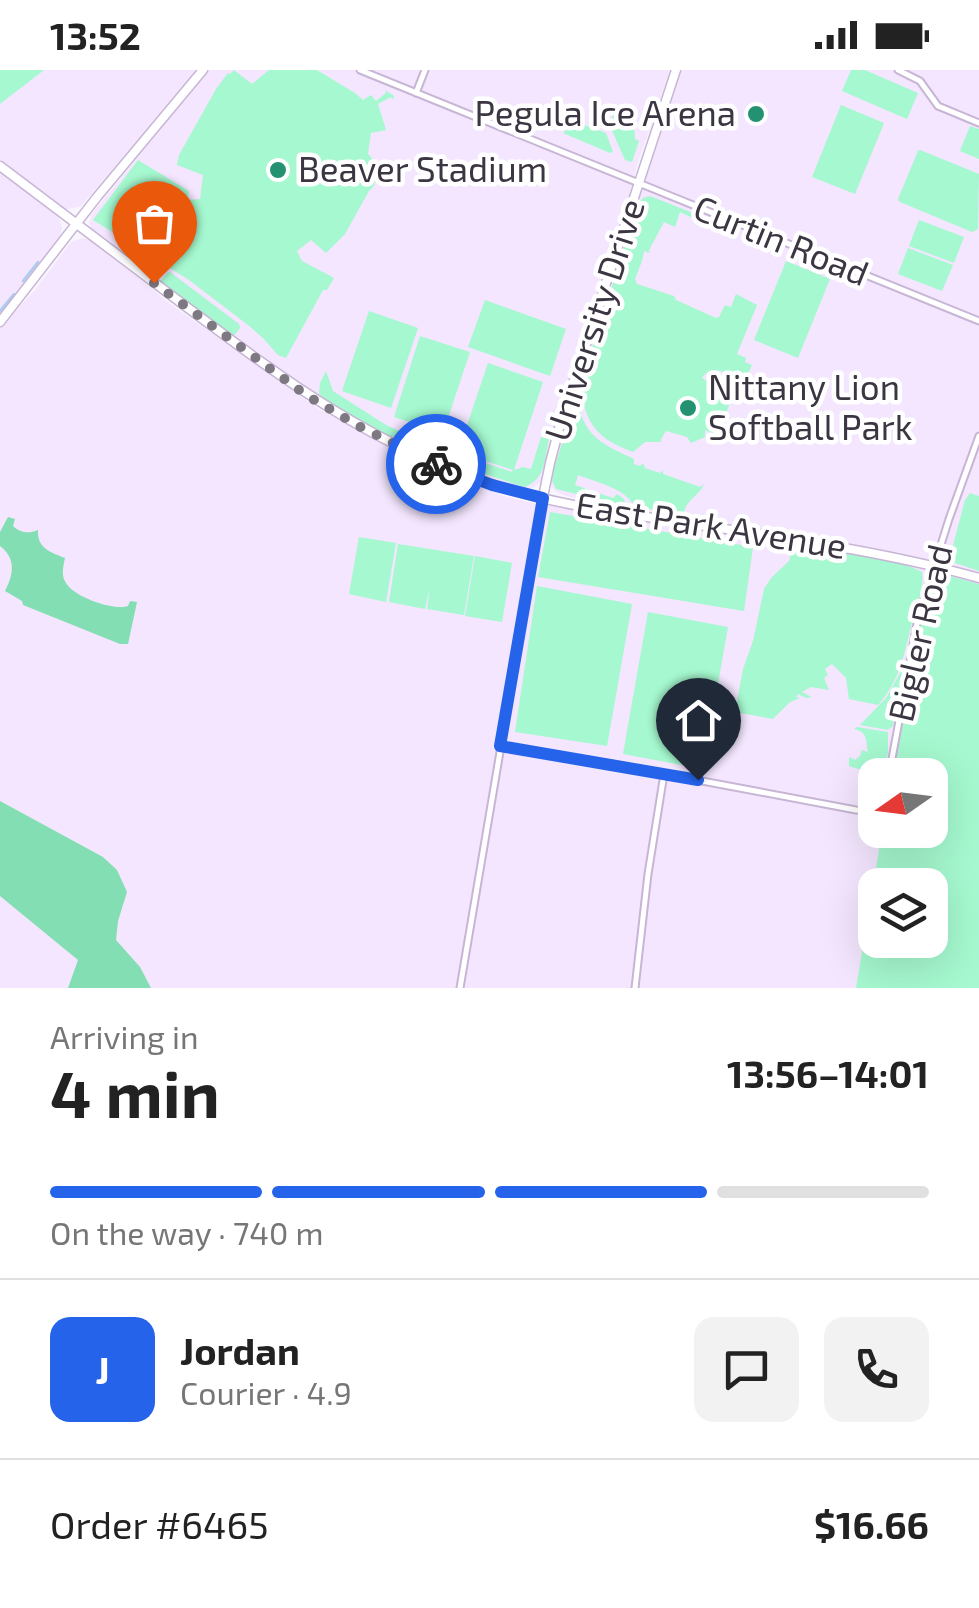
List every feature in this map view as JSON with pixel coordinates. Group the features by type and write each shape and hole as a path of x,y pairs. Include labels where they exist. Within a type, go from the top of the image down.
{"main road":[{"path":"0,322 203,70"},
{"name":"University Drive","path":"543,498 565,410 676,70"},
{"name":"East Park Avenue","path":"0,166 327,408 439,465 492,485 543,498 878,554 979,578"}],"street":[{"name":"Curtin Road","path":"360,70 979,321"},
{"path":"416,93 425,70"},
{"path":"898,70 918,79 938,106 979,122"},
{"name":"Bigler Road","path":"891,758 914,632 979,436"},
{"name":"University Drive","path":"460,988 543,498"},
{"path":"500,746 858,810"},
{"path":"635,988 664,774"}],"shaded area":[{"path":"0,70 198,70 81,206 65,209 0,160"},
{"path":"208,70 670,70 638,162 542,480 535,487 522,490 481,477 357,422 255,355 93,232 89,223 92,214"},
{"path":"682,70 979,70 979,574 870,548 619,509 563,495 551,486 557,447"},
{"path":"0,173 55,214 62,229 60,237 0,316"},
{"path":"91,240 169,303 320,410 408,456 504,496 877,558 979,583 979,988 0,988 0,327 35,290 71,242"}],"green space":[{"path":"0,70 44,70 0,104"},
{"name":"Beaver Stadium","path":"234,70 252,84 269,70 317,70 363,100 371,95 376,101 385,90 394,96 393,100 391,97 378,104 386,130 371,133 368,154 372,158 367,172 376,176 374,186 345,234 326,253 311,240 297,251 302,261 334,278 323,290 286,358 189,280 93,220 138,160 189,191 188,200 200,199 203,175 177,165 179,155 216,89"},
{"path":"851,70 865,70 918,93 907,119 842,91"},
{"path":"841,105 884,123 855,194 812,177"},
{"path":"620,109 625,118 634,120 635,139 639,141 632,162 625,160 610,126 614,111"},
{"path":"576,122 606,133 613,152 563,133"},
{"path":"970,126 979,129 979,159 960,151"},
{"path":"920,150 979,174 978,229 972,232 900,202"},
{"path":"650,196 698,215 699,221 711,227 680,212 675,227 664,222 650,253 644,251 637,284 674,296 716,318 725,305 731,307 736,294 757,305 737,354 752,365 744,383 718,370 709,371 702,378 722,390 724,387 734,391 720,436 705,430 705,437 691,443 687,437 666,431 661,442 645,442 633,452 595,428 580,386 638,204"},
{"path":"919,220 964,237 954,263 909,246"},
{"path":"908,248 953,265 942,291 898,274"},
{"path":"786,261 830,279 798,358 754,340"},
{"path":"170,272 239,324 233,337 160,282"},
{"path":"485,300 566,329 550,376 468,347"},
{"path":"369,311 418,328 391,408 342,391"},
{"path":"420,336 470,352 443,433 394,417"},
{"path":"488,363 543,382 514,470 531,469 541,437 549,439 541,474 525,487 409,445 344,412 319,394 326,371 333,391 386,425 428,444 512,472 458,452"},
{"path":"577,395 583,420 602,442 634,459 634,464 643,463 645,468 660,473 663,470 663,474 700,487 704,484 684,512 635,507 618,491 578,475 575,485 613,498 617,494 626,506 556,489 552,481 554,469"},
{"path":"970,493 979,496 979,571 949,561"},
{"path":"550,512 753,547 744,611 538,577"},
{"path":"8,517 15,519 13,526 19,530 38,530 42,545 65,558 64,580 77,593 114,606 137,602 128,644 23,605 5,591 12,567 0,546 0,532"},
{"path":"359,537 396,543 386,602 349,594"},
{"path":"398,544 474,556 464,615 427,609 430,587 425,609 389,602"},
{"path":"793,547 879,558 922,572 920,595 901,664 878,705 849,699 846,678 832,664 825,669 829,690 811,687 802,692 812,697 798,694 796,697 800,698 773,719 735,712 764,589 789,561"},
{"path":"475,556 512,563 502,622 465,616"},
{"path":"946,575 979,584 979,988 856,988 861,958 948,958 948,868 876,868 879,848 948,848 948,758 894,758 918,628 934,579"},
{"path":"537,586 632,604 607,746 515,732"},
{"path":"648,612 728,627 703,769 623,754"},
{"path":"903,668 893,726 888,730 860,725 886,698"},
{"path":"854,729 888,732 887,758 858,758 858,769 849,766 849,757 855,760 862,750 868,752 864,735"},
{"path":"0,801 103,857 117,870 127,892 116,940 140,967 151,988 68,988 78,960 0,896"}],"waterway":[{"path":"23,281 38,262"},
{"path":"0,311 14,294"}],"way so far":[{"path":"154,283 306,395 436,464"}],"place":[{"name":"Pegula Ice Arena","path":"756,114"},
{"name":"Beaver Stadium","path":"278,170"},
{"name":"Nittany Lion Softball Park","path":"688,408"}],"route":[{"path":"436,464 492,485 543,498 500,746 698,780"}]}
